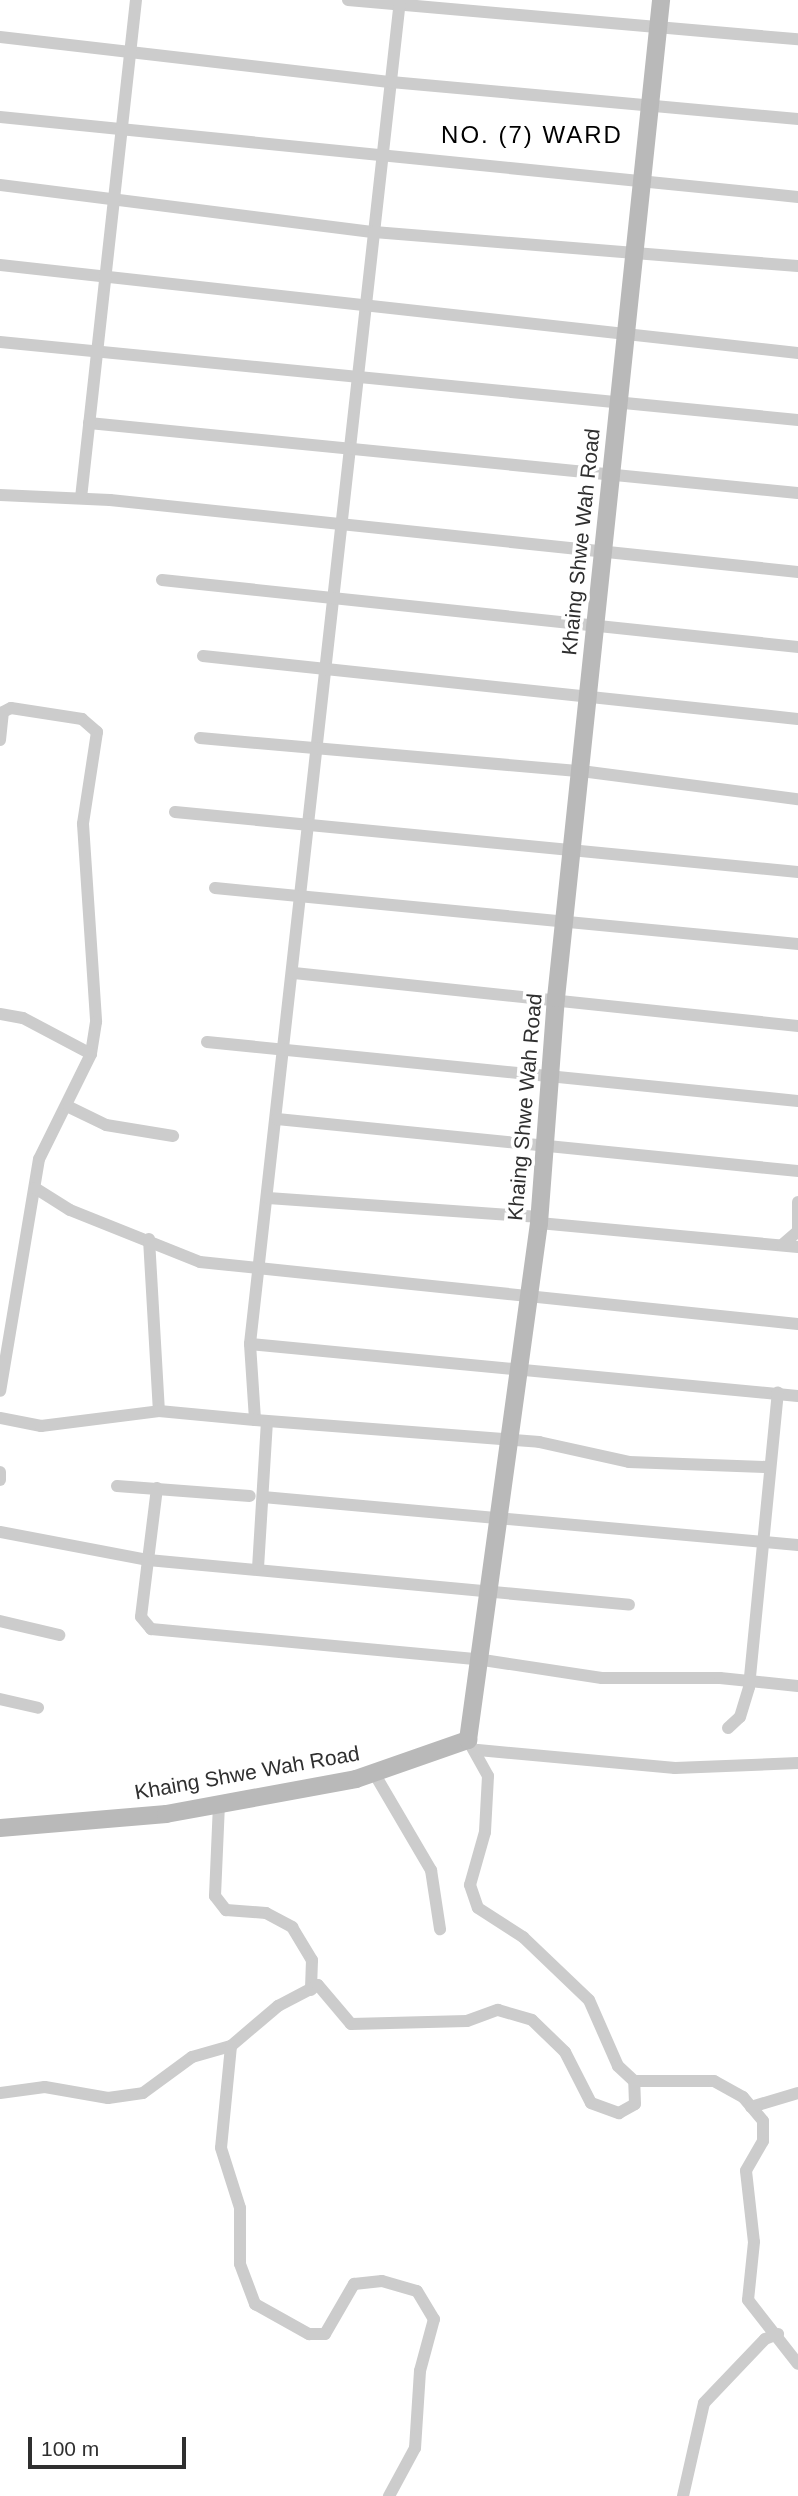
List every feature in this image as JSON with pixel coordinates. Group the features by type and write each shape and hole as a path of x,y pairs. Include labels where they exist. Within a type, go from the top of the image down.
{"street":[{"path":"81,498 136,0"},
{"path":"348,0 658,23 798,39"},
{"name":"Khaing Shwe Wah Road","path":"0,1828 219,1804 374,1773 473,1745 539,1220 556,998 574,852 602,553 628,334 661,0"},
{"path":"258,1568 257,1497 261,1421 250,1344 294,973 399,3"},
{"path":"0,37 391,82 651,102 798,118"},
{"path":"0,117 382,158 642,179 798,197"},
{"path":"0,186 374,232 798,266"},
{"path":"0,265 798,353"},
{"path":"0,342 358,380 798,419"},
{"path":"89,423 798,493"},
{"path":"0,495 81,498 342,528 798,572"},
{"path":"162,580 798,648"},
{"path":"203,656 798,719"},
{"path":"0,740 3,712 11,708 82,719 97,732 83,824 96,1023 92,1054 69,1107 39,1159 3,1340 0,1391"},
{"path":"200,738 581,771 798,799"},
{"path":"175,812 798,872"},
{"path":"215,888 798,944"},
{"path":"294,973 556,998 798,1026"},
{"path":"0,1014 23,1018 92,1054"},
{"path":"207,1042 551,1073 798,1101"},
{"path":"69,1107 106,1125 173,1136"},
{"path":"277,1119 798,1171"},
{"path":"35,1188 70,1210 149,1239 200,1262 798,1325"},
{"path":"268,1198 539,1220 798,1247"},
{"path":"782,1245 798,1231 798,1202"},
{"path":"149,1239 159,1411"},
{"path":"250,1344 521,1366 798,1396"},
{"path":"728,1728 740,1717 749,1682 768,1466 778,1392"},
{"path":"0,1418 41,1426 159,1411 510,1444 539,1442 629,1462 768,1466"},
{"path":"0,1472 0,1480"},
{"path":"117,1486 501,1517 798,1545"},
{"path":"157,1488 141,1617 151,1629 483,1660 602,1678 798,1686"},
{"path":"0,1532 148,1560 492,1588 629,1605"},
{"path":"0,1621 59,1635"},
{"path":"0,1699 38,1708"},
{"path":"473,1745 675,1768 798,1763"},
{"path":"0,2093 45,2087 108,2098 143,2093 192,2057 231,2046 278,2006 318,1985 351,2024 467,2021 498,2010 532,2020 565,2052 592,2103 619,2113 635,2100 634,2083 618,2066 589,2000 523,1937 478,1908 470,1885 488,1811 488,1776 473,1745"},
{"path":"374,1773 431,1870 440,1929"},
{"path":"219,1804 215,1896 226,1909 266,1913 292,1927 312,1960 312,1990"},
{"path":"231,2046 221,2148 240,2208 240,2264 255,2304 309,2334 325,2334 354,2284 382,2281 417,2291 433,2319 421,2371 415,2448 389,2496"},
{"path":"634,2083 714,2081 751,2107 763,2121 764,2141 746,2171 754,2242 748,2300 778,2334 798,2364"},
{"path":"751,2107 798,2093"},
{"path":"683,2496 705,2403 765,2339 778,2334"}],"district":[{"name":"NO. (7) WARD","path":"532,135"}]}
